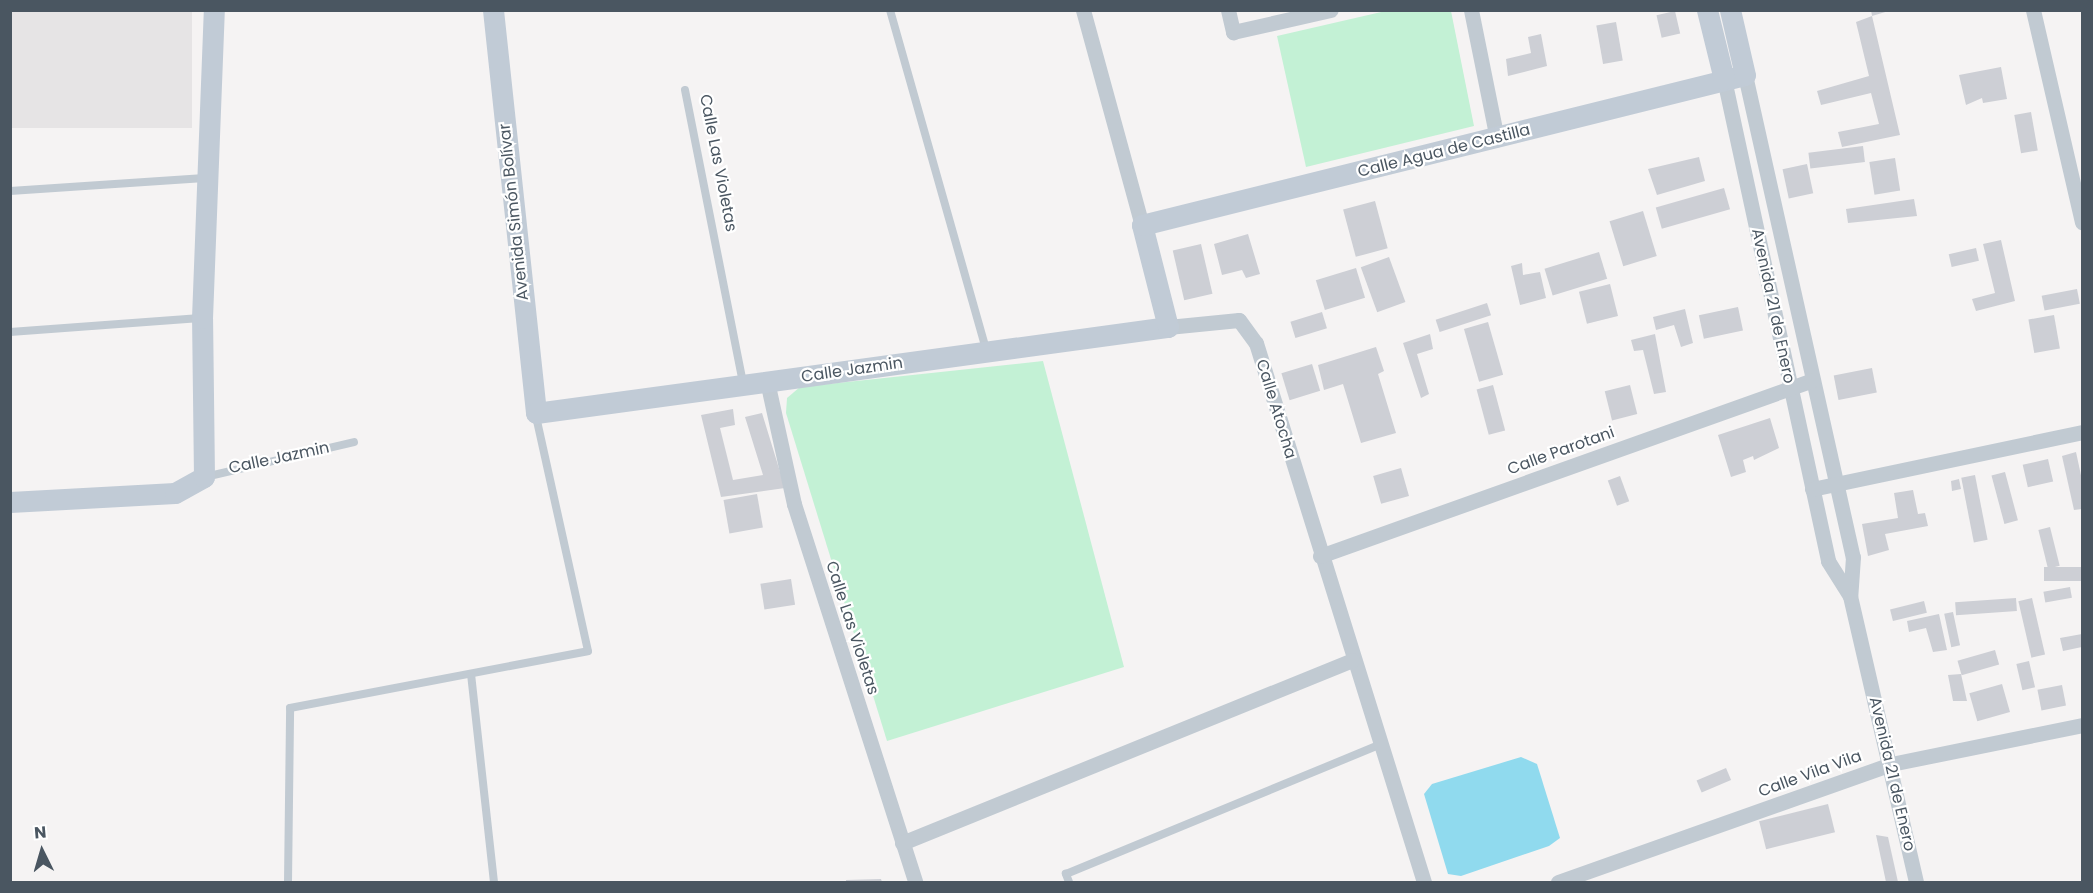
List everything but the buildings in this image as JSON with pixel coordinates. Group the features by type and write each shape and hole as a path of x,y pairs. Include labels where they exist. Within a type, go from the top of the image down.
{"street":[{"path":"10,502 175,493 204,477 202,318 210,178 214,10"},
{"name":"Avenida Simón Bolívar","path":"493,10 536,413"},
{"path":"1083,10 1168,327"},
{"path":"1228,10 1233,32 1331,10"},
{"path":"1471,10 1497,139"},
{"name":"Avenida 21 de Enero","path":"1707,10 1724,79 1828,561 1850,596"},
{"name":"Avenida 21 de Enero","path":"1730,10 1853,557 1850,596 1891,764 1916,882"},
{"path":"2033,10 2082,222"},
{"name":"Calle Agua de Castilla","path":"1142,225 1497,139 1745,75"},
{"name":"Calle Atocha","path":"1168,327 1239,320 1256,343 1352,660 1424,882"},
{"name":"Calle Jazmin","path":"536,413 1168,327"},
{"name":"Calle Parotani","path":"1320,556 1813,380"},
{"name":"Calle Las Violetas","path":"767,381 794,504 915,882"},
{"path":"1812,489 2082,432"},
{"path":"902,843 1352,660"},
{"name":"Calle Vila Vila","path":"1558,882 1891,764 2082,725"}],"lane":[{"path":"890,10 987,351"},
{"name":"Calle Las Violetas","path":"685,90 744,384"},
{"path":"10,191 210,178"},
{"path":"10,332 202,318"},
{"path":"288,882 290,708 588,651 536,413"},
{"name":"Calle Jazmin","path":"204,477 354,442"},
{"path":"471,674 494,882"},
{"path":"1069,882 1066,874 1379,746"}],"shaded area":[{"path":"11,10 192,10 192,128 11,128"}],"green space":[{"path":"1390,10 1451,11 1474,126 1306,167 1277,36"},
{"path":"1043,361 1124,667 887,741 786,413 787,398 800,387"}],"water":[{"path":"1521,757 1537,764 1560,838 1549,846 1461,876 1448,874 1424,794 1432,784"}]}
